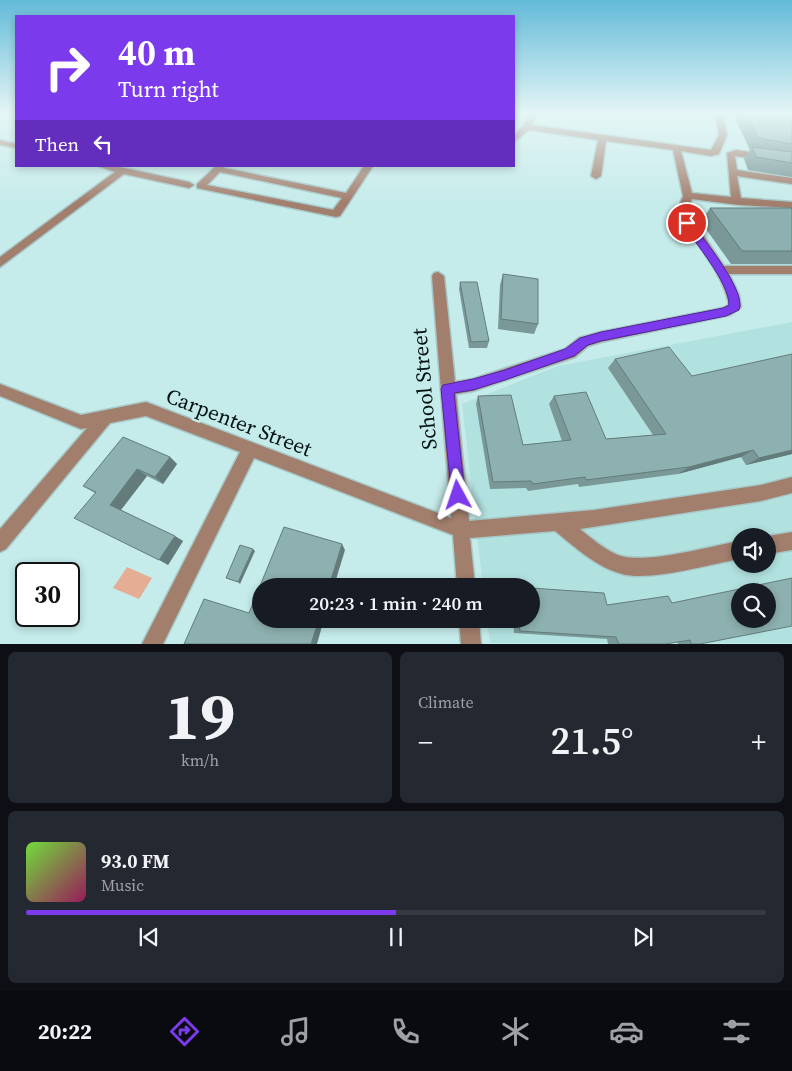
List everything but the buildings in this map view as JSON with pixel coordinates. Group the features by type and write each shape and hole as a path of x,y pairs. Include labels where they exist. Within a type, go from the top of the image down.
{"street":[{"path":"596,176 601,143"},
{"path":"647,143 716,152 720,143"},
{"path":"448,389 473,385 505,375 570,352 584,342 601,337 726,312 735,307 734,297 719,270 687,223 682,211 688,196 676,147"},
{"path":"739,202 736,197 730,155 736,154 792,162"},
{"path":"106,167 189,185"},
{"path":"348,196 220,168 200,186 336,214 368,167"},
{"path":"0,263 122,171"},
{"path":"732,172 792,182"},
{"path":"688,196 739,202 792,205"},
{"path":"719,270 792,270"},
{"name":"School Street","path":"438,276 465,578"},
{"name":"Carpenter Street","path":"0,390 81,422 104,419 131,410 146,409 461,530"},
{"path":"0,543 104,419"},
{"path":"152,644 250,449"},
{"path":"461,530 594,519 761,493 792,485"},
{"path":"558,522 597,554 626,566 647,565 731,551"},
{"path":"776,544 792,541"},
{"path":"470,628 471,644"}],"shaded area":[{"path":"792,322 792,643 490,643 488,628 540,628 540,578 482,578 462,404 558,366"},
{"path":"127,567 152,578 139,599 113,588"}],"route":[{"path":"458,495 448,389 473,385 505,375 570,352 584,342 601,337 726,312 735,307 734,297 721,272 687,223"}]}
